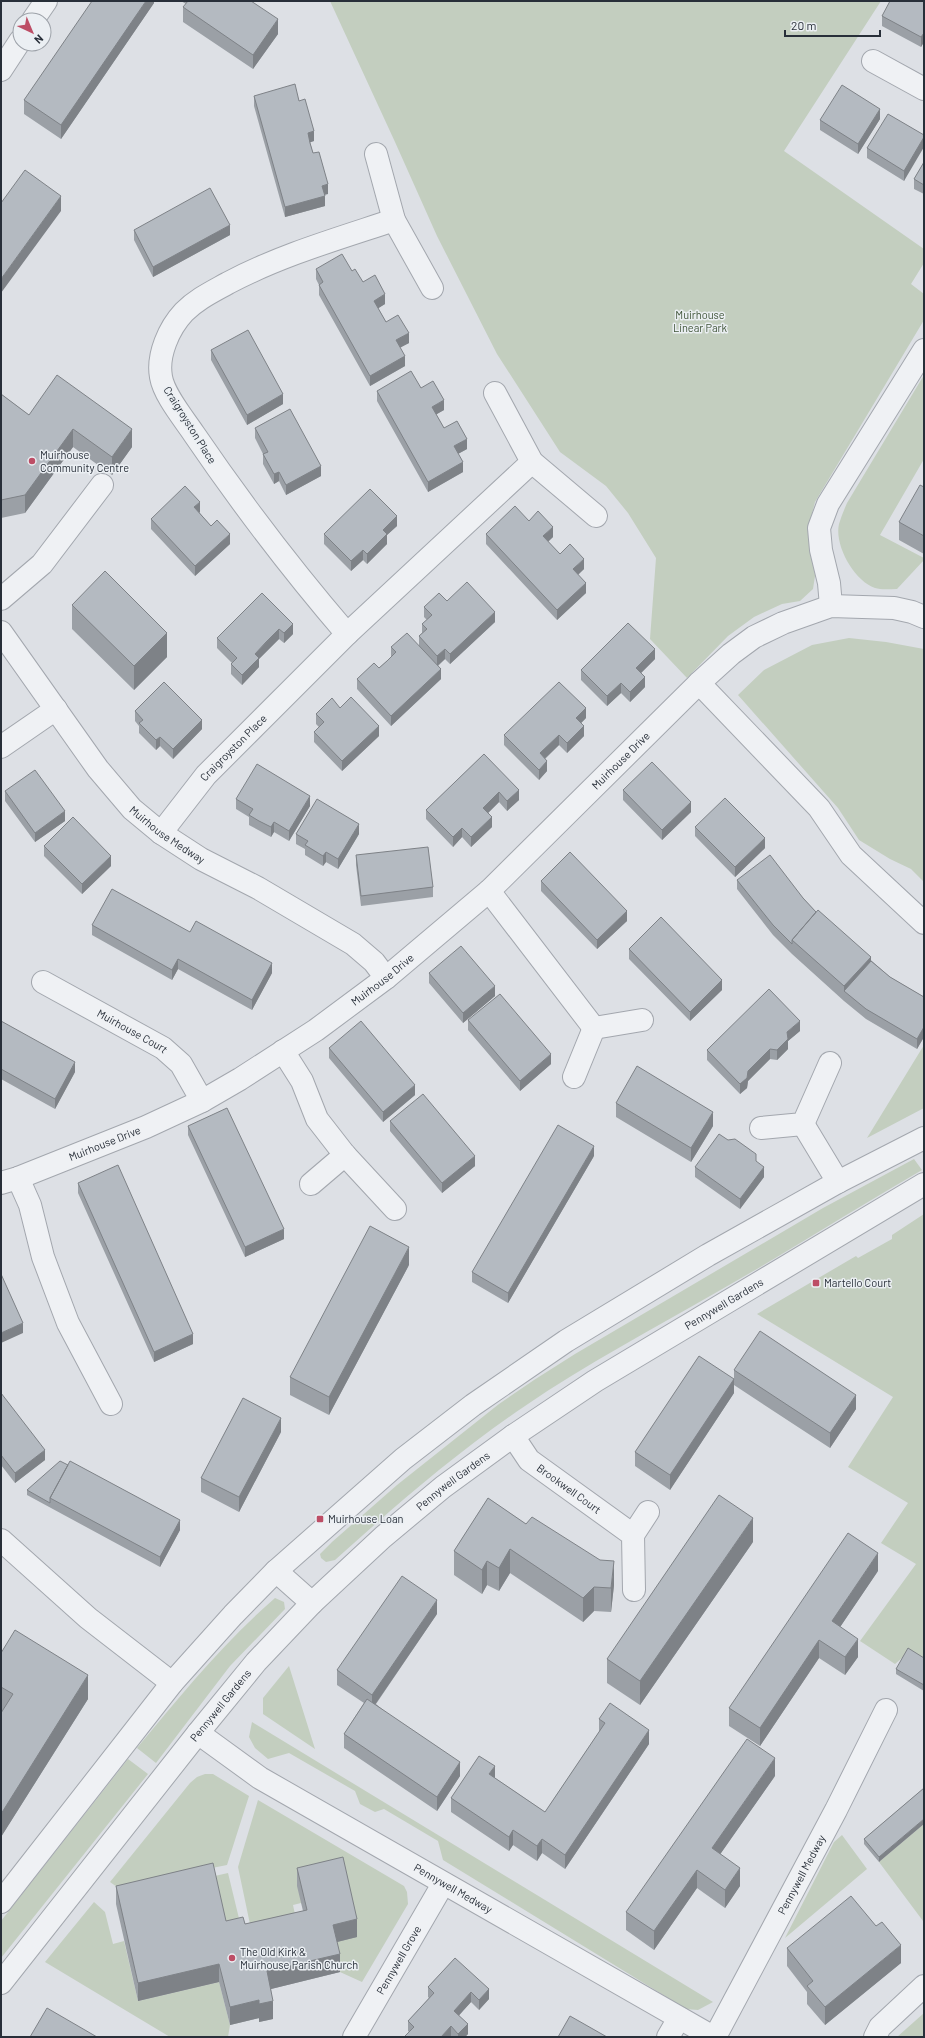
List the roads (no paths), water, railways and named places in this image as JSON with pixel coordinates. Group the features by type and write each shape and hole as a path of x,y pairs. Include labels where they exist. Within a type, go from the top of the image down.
{"street":[{"path":"39,12 46,1"},
{"path":"1,70 13,52"},
{"path":"872,61 924,90"},
{"path":"376,154 394,220 432,288"},
{"name":"Craigroyston Place","path":"347,634 233,492 171,400 161,378 162,354 170,331 183,313 200,298 244,275 288,255 394,220"},
{"path":"831,606 829,583 820,550 819,528 828,504 924,350"},
{"path":"495,393 532,462 596,516"},
{"name":"Craigroyston Place","path":"162,833 206,774 347,634 532,462"},
{"path":"1,599 42,564 102,485"},
{"name":"Muirhouse Drive","path":"10,1180 146,1128 202,1101 316,1030 386,978 489,891 699,683 731,654 754,637 783,623 831,606 894,608 912,612 924,617"},
{"name":"Muirhouse Medway","path":"1,632 98,769 132,808 162,833 201,859 258,888 353,944 374,962 386,978"},
{"path":"699,683 819,808 851,855 924,923"},
{"path":"1,747 56,709"},
{"path":"489,891 594,1028"},
{"name":"Muirhouse Court","path":"43,982 163,1048 181,1064 202,1101"},
{"path":"594,1028 642,1020"},
{"path":"574,1077 594,1028"},
{"path":"283,1051 302,1081 317,1119 345,1155 395,1209"},
{"path":"803,1124 830,1063"},
{"path":"761,1128 803,1124"},
{"path":"803,1124 838,1182"},
{"path":"1,1902 172,1683 233,1615 276,1571 403,1459 473,1405 566,1341 708,1255 838,1182 924,1138"},
{"path":"311,1184 345,1155"},
{"path":"10,1180 30,1205 42,1257 68,1323 111,1404"},
{"name":"Pennywell Gardens","path":"1,1983 198,1733 256,1662 312,1603 383,1537 443,1487 512,1436 595,1380 924,1184"},
{"name":"Brookwell Court","path":"512,1436 529,1460 633,1535"},
{"path":"634,1590 633,1535 648,1512"},
{"path":"1,1540 88,1618 172,1683"},
{"path":"276,1571 312,1603"},
{"name":"Pennywell Medway","path":"198,1733 260,1778 443,1884 714,2037 836,1810 886,1710"},
{"name":"Pennywell Grove","path":"354,2037 443,1884"},
{"path":"875,2037 880,2027 924,1986"},
{"path":"668,2037 679,2018"}],"place":[{"name":"Muirhouse Community Centre","path":"32,461"},
{"name":"Martello Court","path":"816,1283"},
{"name":"Muirhouse Loan","path":"320,1519"},
{"name":"The Old Kirk & Muirhouse Parish Church","path":"232,1958"}],"park label":[{"name":"Muirhouse Linear Park","path":"700,321"}]}
